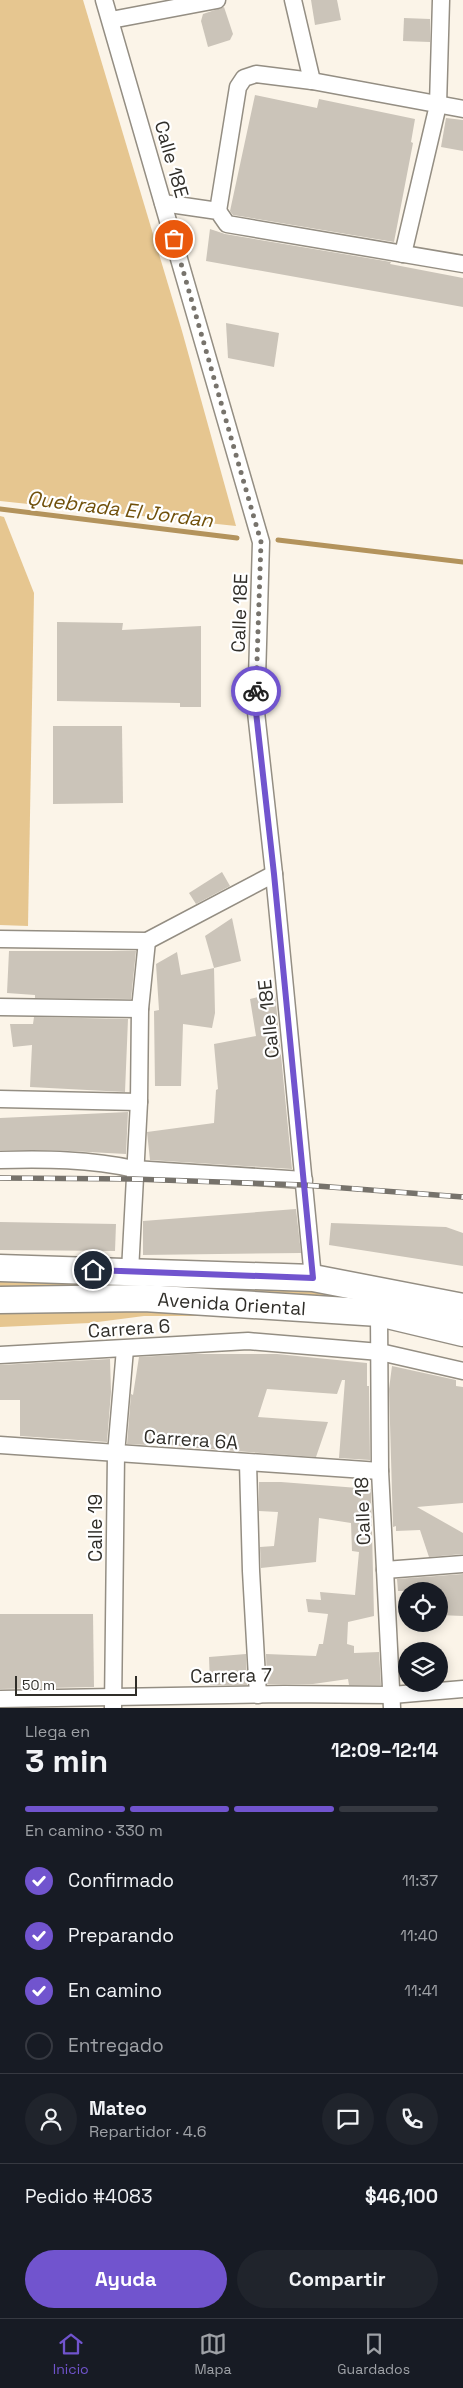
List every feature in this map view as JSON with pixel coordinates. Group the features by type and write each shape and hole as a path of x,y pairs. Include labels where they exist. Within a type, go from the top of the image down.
{"main road":[{"name":"Avenida Oriental","path":"0,1268 313,1278 463,1307"},
{"name":"Avenida Oriental","path":"0,1300 144,1298 379,1312 463,1333"}],"street":[{"name":"Calle 18E","path":"104,0 261,542 256,712 274,874 313,1278"},
{"path":"111,20 217,0"},
{"path":"293,0 312,81"},
{"path":"403,254 438,105 441,0"},
{"path":"463,109 312,81 256,74 244,78 238,87 218,211 227,224 463,264"},
{"path":"163,203 218,211"},
{"path":"0,938 147,941 274,874"},
{"path":"130,1271 139,1102 140,1009 147,941"},
{"path":"0,1007 140,1009"},
{"path":"0,1099 139,1102"},
{"path":"0,1160 49,1159 98,1162 134,1169 304,1180"},
{"name":"Calle 18","path":"379,1312 380,1471 392,1702"},
{"name":"Carrera 6","path":"0,1355 125,1350 149,1345 248,1341 380,1352"},
{"name":"Calle 19","path":"114,1702 116,1454 125,1350"},
{"path":"380,1352 463,1371"},
{"name":"Carrera 6A","path":"0,1445 380,1471"},
{"path":"248,1463 251,1571 258,1695"},
{"path":"385,1570 463,1564"},
{"name":"Carrera 7","path":"0,1699 114,1702 258,1695 392,1702 463,1689"}],"shaded area":[{"path":"0,0 83,0 182,331 236,526 0,501"},
{"path":"0,516 4,517 34,593 28,926 0,925"},
{"path":"0,1277 282,1285 424,1306 0,1289"},
{"path":"0,1303 285,1316 144,1316 90,1323 0,1327"}],"building":[{"path":"311,0 337,0 341,20 315,25"},
{"path":"224,7 233,34 230,40 208,47 201,21 203,14"},
{"path":"404,18 430,19 430,42 403,41"},
{"path":"255,95 317,108 319,99 415,119 411,142 413,143 394,242 233,215 230,211"},
{"path":"446,118 463,120 463,151 441,147"},
{"path":"210,229 225,234 391,262 390,264 463,278 463,307 206,261"},
{"path":"226,323 279,333 274,367 228,358"},
{"path":"57,622 123,623 122,630 201,626 201,707 180,707 180,703 57,701"},
{"path":"53,726 122,726 123,803 53,804"},
{"path":"222,872 230,886 196,904 189,893"},
{"path":"232,918 241,961 214,968 205,936"},
{"path":"9,951 136,951 131,999 35,998 35,995 7,993"},
{"path":"177,952 181,975 214,968 215,1013 212,1028 183,1024 181,1086 155,1086 154,1011 159,1010 156,964"},
{"path":"275,993 292,1169 150,1160 147,1132 214,1123 216,1090 218,1089 214,1044 256,1036 250,999"},
{"path":"34,1017 128,1019 125,1092 30,1087 32,1045 13,1047 10,1024 33,1024"},
{"path":"128,1112 126,1154 51,1150 0,1150 0,1118"},
{"path":"296,1209 301,1253 143,1255 143,1221"},
{"path":"0,1222 116,1224 115,1251 0,1250"},
{"path":"331,1223 446,1227 463,1233 463,1266 329,1245"},
{"path":"192,1354 277,1354 367,1363 370,1460 339,1458 345,1380 342,1380 337,1394 267,1389 258,1417 328,1422 316,1457 195,1448 147,1442 147,1445 127,1444 131,1394 133,1395 139,1357"},
{"path":"110,1359 111,1392 107,1442 20,1436 20,1400 0,1400 0,1365"},
{"path":"392,1366 456,1380 456,1386 463,1387 463,1503 417,1507 463,1533 463,1554 429,1557 420,1530 396,1531 396,1526 393,1527 389,1389"},
{"path":"259,1482 371,1489 374,1616 348,1622 347,1644 354,1646 354,1653 379,1652 381,1685 349,1685 348,1679 313,1684 267,1684 266,1654 316,1656 319,1644 323,1644 328,1614 308,1612 306,1599 321,1600 320,1592 355,1595 359,1552 352,1551 351,1523 319,1518 316,1562 261,1568 260,1547 274,1546 278,1512 259,1511"},
{"path":"463,1574 463,1616 448,1615 448,1582 398,1582 398,1591 397,1579"},
{"path":"0,1614 93,1614 94,1687 0,1689"},
{"path":"246,1654 247,1685 210,1685 209,1657"}],"waterway":[{"name":"Quebrada El Jordan","path":"0,509 237,538"},
{"name":"Quebrada El Jordan","path":"278,540 463,562"}],"railway":[{"path":"0,1178 133,1179 304,1185 463,1197"}],"way so far":[{"path":"174,239 261,542 256,691"}],"route":[{"path":"93,1270 313,1278 274,874 256,712 256,691"}]}
